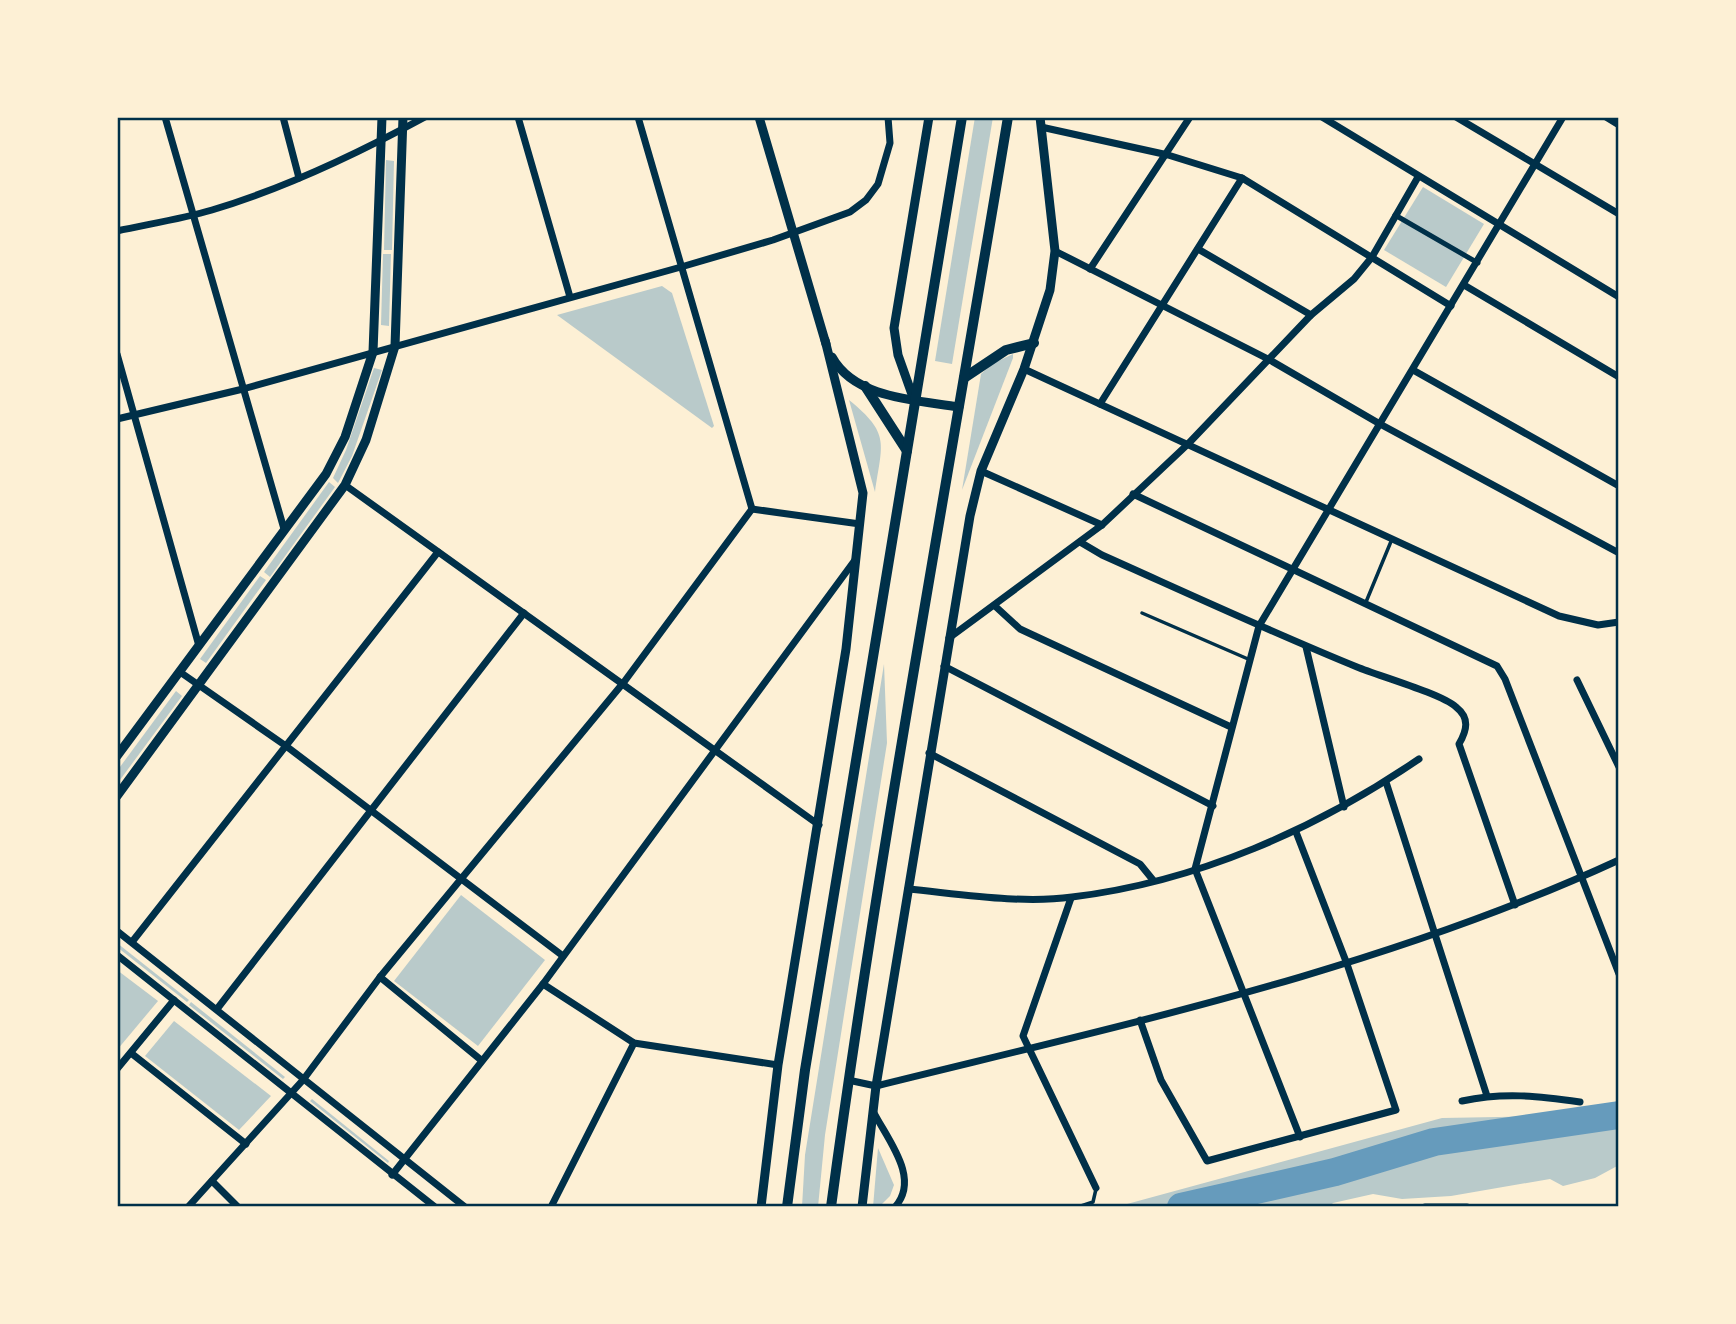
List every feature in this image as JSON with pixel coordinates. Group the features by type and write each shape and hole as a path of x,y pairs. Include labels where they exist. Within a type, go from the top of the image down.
{"main road":[{"path":"788,1207 805,1070 962,117"},
{"path":"831,1207 848,1080 1008,117"},
{"path":"964,378 1006,350 1034,343"},
{"path":"865,386 906,451"}],"street":[{"path":"164,117 284,529"},
{"path":"283,117 299,178"},
{"path":"117,756 336,457 373,352 382,117"},
{"path":"117,796 345,485 366,440 395,346 403,117"},
{"path":"117,231 193,215 299,178 382,141 425,117"},
{"path":"518,117 570,297"},
{"path":"638,117 752,509"},
{"path":"759,117 825,340 863,494 819,825 778,1065 761,1207"},
{"path":"117,419 243,388 681,267 793,233 850,212 872,192 890,143 888,117"},
{"path":"914,400 896,345 897,307 929,117"},
{"path":"1090,270 1191,117"},
{"path":"1322,117 1619,298"},
{"path":"1456,117 1619,215"},
{"path":"1300,1137 1195,869 1248,659 1259,626 1563,117"},
{"path":"1606,117 1619,124"},
{"path":"862,1207 872,1110 929,753 981,471 1034,343 1050,290 1055,251 1040,122 1168,155 1242,178 1451,306"},
{"path":"949,638 1102,525 1188,444 1311,315 1354,279 1371,257 1418,177"},
{"path":"1100,404 1242,178"},
{"path":"1395,215 1478,262"},
{"path":"1198,248 1311,315"},
{"path":"1055,251 1268,359 1380,424 1619,553"},
{"path":"1464,285 1619,377"},
{"path":"825,340 838,367 865,386 914,400 959,407"},
{"path":"117,354 199,646"},
{"path":"1024,369 1559,616 1598,625 1619,622"},
{"path":"1413,370 1619,486"},
{"path":"981,471 1102,525"},
{"path":"345,485 624,682 819,825"},
{"path":"1133,494 1497,666 1505,680 1619,974"},
{"path":"752,509 860,524"},
{"path":"188,1207 292,1094 380,977 624,682 752,509"},
{"path":"1080,542 1102,555 1306,647 1446,699 1458,708 1466,721 1467,731 1459,744 1515,905"},
{"path":"132,942 438,552"},
{"path":"392,1175 543,984 856,559"},
{"path":"995,606 1020,629 1231,727"},
{"path":"217,1009 524,613"},
{"path":"1306,647 1343,807"},
{"path":"944,666 1213,806"},
{"path":"180,672 371,809 563,957"},
{"path":"1577,680 1619,767"},
{"path":"929,753 1140,864 1153,880"},
{"path":"908,889 985,897 1071,898 1153,880 1195,869 1296,832 1386,782 1419,759"},
{"path":"1386,782 1487,1096"},
{"path":"1140,1020 1161,1080 1207,1161 1396,1110 1348,964 1296,832"},
{"path":"848,1080 876,1086 1140,1020 1348,964 1515,905 1619,860"},
{"path":"1071,898 1024,1024 1023,1036 1096,1188"},
{"path":"117,931 465,1207"},
{"path":"117,955 435,1207"},
{"path":"380,977 481,1060"},
{"path":"543,984 634,1043 778,1065"},
{"path":"117,1069 174,1000"},
{"path":"551,1207 634,1043"},
{"path":"131,1053 246,1144"},
{"path":"1462,1101 1522,1094 1580,1102"},
{"path":"872,1110 906,1176 906,1190 895,1207"},
{"path":"212,1181 238,1207"},
{"path":"1425,1207 1467,1207"}],"lane":[{"path":"1364,604 1392,540"},
{"path":"1142,612 1248,659"},
{"path":"1078,1207 1093,1202 1096,1188"}],"shaded area":[{"path":"975,117 993,117 952,364 935,361"},
{"path":"386,160 394,161 392,250 384,250"},
{"path":"1423,187 1484,224 1446,287 1384,250"},
{"path":"383,254 391,254 389,326 381,325"},
{"path":"662,286 672,293 714,426 712,428 557,315"},
{"path":"1013,354 962,490 981,374 992,364"},
{"path":"374,368 382,370 352,456 338,483 333,478 346,450"},
{"path":"849,400 878,431 881,450 875,492"},
{"path":"329,482 335,487 270,577 264,572"},
{"path":"260,576 266,580 206,663 200,659"},
{"path":"884,664 887,743 825,1135 818,1207 802,1207 805,1155"},
{"path":"176,691 182,696 117,784 117,771"},
{"path":"461,895 545,960 478,1046 394,981"},
{"path":"117,943 189,1000 187,1002 117,947"},
{"path":"117,970 158,1001 117,1050"},
{"path":"191,1002 285,1077 283,1079 189,1005"},
{"path":"174,1021 271,1096 239,1130 145,1056"},
{"path":"312,1099 389,1161 388,1163 310,1101"},
{"path":"1619,1101 1619,1165 1595,1178 1563,1186 1550,1179 1451,1196 1402,1199 1373,1194 1333,1203 1329,1207 1116,1207 1442,1118 1558,1116"},
{"path":"878,1148 894,1185 890,1196 879,1207 873,1207"}],"waterway":[{"path":"1181,1207 1335,1172 1434,1142 1619,1115"}]}
